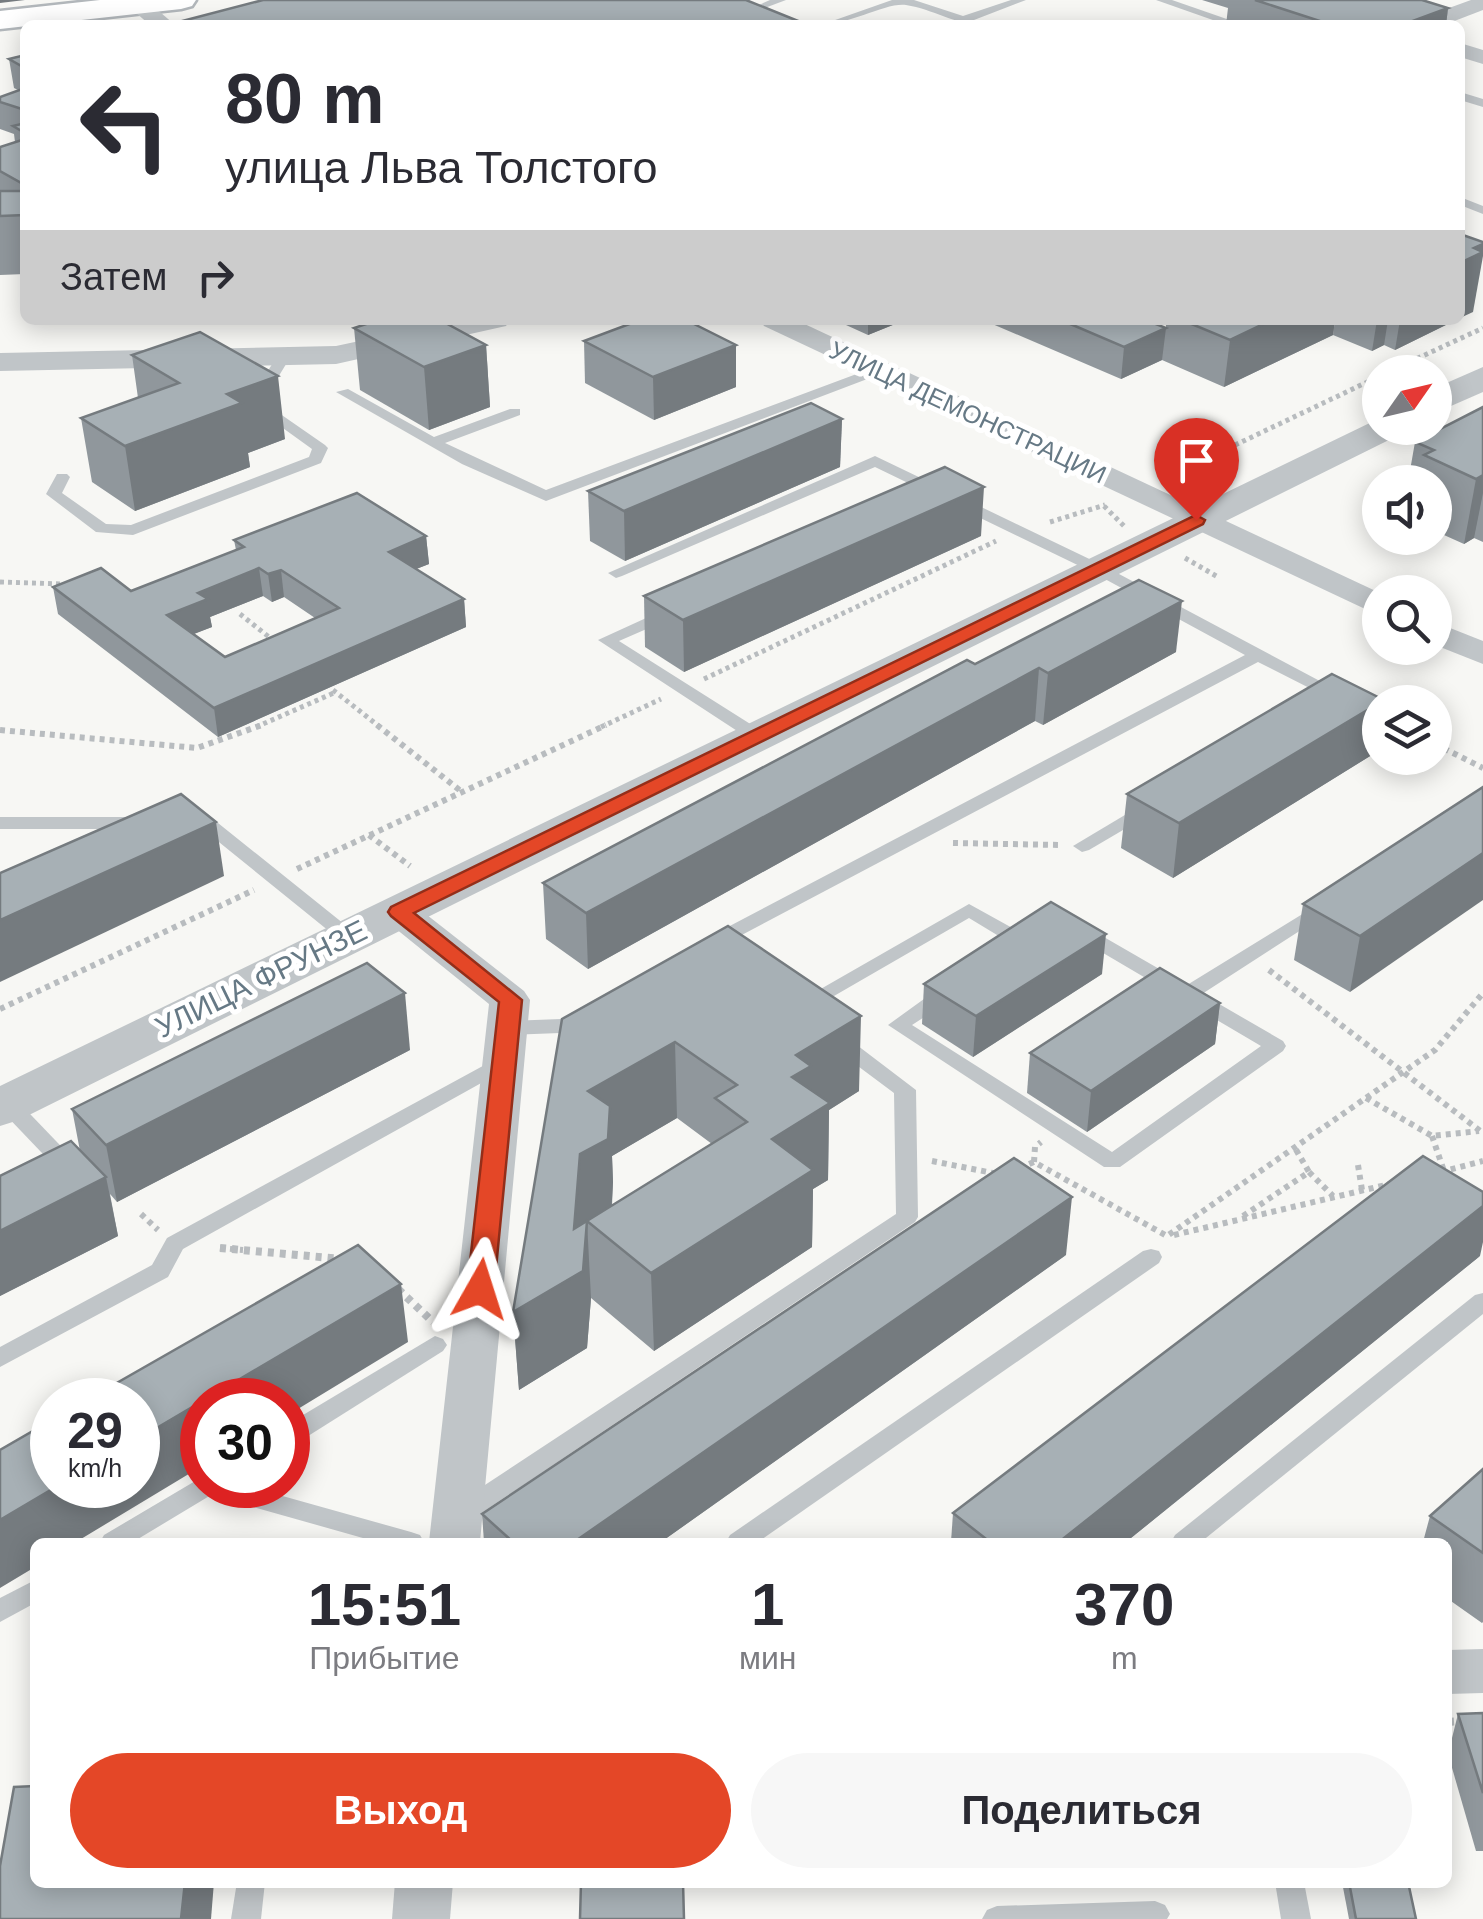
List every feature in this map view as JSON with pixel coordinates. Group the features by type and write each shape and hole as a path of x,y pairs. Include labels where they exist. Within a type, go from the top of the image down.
{"main road":[{"path":"0,20 181,0"}],"street":[{"path":"734,0 757,8 784,10"},
{"path":"135,3 157,20"},
{"path":"1437,20 1483,3"},
{"path":"0,362 336,355 473,325"},
{"name":"УЛИЦА ДЕМОНСТРАЦИИ","path":"784,325 1362,598"},
{"path":"1452,394 1483,378"},
{"name":"УЛИЦА ФРУНЗЕ","path":"3,1103 347,936 405,889 758,736 1362,439"},
{"path":"1452,640 1483,654"},
{"path":"405,889 510,1000 456,1530"},
{"path":"1452,1672 1483,1671"},
{"path":"421,1919 424,1888"}],"lane":[{"path":"842,20 902,0 963,20 1022,0"},
{"path":"1160,0 1222,20"},
{"path":"62,477 54,494 102,529 133,530 316,460 320,448 255,403 284,356"},
{"path":"343,392 433,442 546,496 878,370"},
{"path":"433,442 515,412"},
{"path":"616,573 875,461 1098,569 1341,698 1324,707"},
{"path":"923,501 940,494"},
{"path":"694,602 606,640 758,736"},
{"path":"696,952 1258,655"},
{"path":"1082,846 1168,796"},
{"path":"0,823 202,823 347,936"},
{"path":"169,838 202,823"},
{"path":"1188,994 1340,897"},
{"path":"456,1530 907,1217 905,1090 788,1005 969,910 1009,934 1050,931 1188,994 1276,1046 1112,1162 898,1024 965,982"},
{"path":"998,960 1050,931"},
{"path":"0,1358 160,1271 174,1244 506,1045 570,1021 608,1041"},
{"path":"3,1103 85,1185 70,1193"},
{"path":"745,1538 1152,1257"},
{"path":"1189,1538 1483,1302"},
{"path":"310,1421 436,1334"},
{"path":"119,1538 180,1502"},
{"path":"290,1508 397,1538"},
{"path":"0,1611 30,1593"},
{"path":"246,1919 250,1888"},
{"path":"1289,1888 1296,1919"},
{"path":"997,1919 1155,1914"}],"path":[{"path":"1425,355 1483,328"},
{"path":"1159,480 1362,385"},
{"path":"1175,474 1218,577"},
{"path":"0,1009 1015,532 1107,504 1130,532"},
{"path":"0,582 69,584"},
{"path":"240,614 280,646"},
{"path":"0,730 197,748 224,741 333,690 462,792"},
{"path":"1452,752 1483,768"},
{"path":"369,836 405,889"},
{"path":"907,842 1082,846"},
{"path":"1260,948 1254,958 1482,1132"},
{"path":"1168,1236 1435,1050 1483,993"},
{"path":"1366,1098 1432,1136 1482,1132"},
{"path":"1432,1136 1444,1171"},
{"path":"1295,1148 1309,1172 1334,1197"},
{"path":"906,1156 1001,1174"},
{"path":"1018,1168 1034,1162 1168,1236 1395,1182"},
{"path":"1428,1175 1483,1162"},
{"path":"1358,1165 1362,1190"},
{"path":"1238,1219 1309,1172"},
{"path":"174,1244 348,1259"},
{"path":"395,1286 436,1334"},
{"path":"1452,1722 1483,1721"}],"building":[{"path":"263,0 746,0 796,20 186,20"},
{"path":"1255,0 1422,0 1448,8 1416,20 1317,20"},
{"path":"20,90 20,108 0,102 0,97"},
{"path":"20,141 20,182 0,171 0,147"},
{"path":"0,191 20,191 20,215 0,216"},
{"path":"1465,236 1483,242 1474,248 1483,252 1465,261"},
{"path":"449,325 486,345 424,367 354,328"},
{"path":"627,325 696,325 736,345 653,377 584,341"},
{"path":"1073,325 1166,328 1124,347"},
{"path":"1194,325 1262,325 1230,340"},
{"path":"200,332 278,376 227,394 242,403 125,446 81,418 179,383 132,355"},
{"path":"811,403 842,419 624,511 588,491"},
{"path":"1483,407 1483,475 1476,479 1424,455 1434,450 1422,445 1452,445 1452,423"},
{"path":"945,467 984,487 683,620 644,596"},
{"path":"357,493 426,536 389,552 464,599 214,708 53,587 101,568 131,591 244,547 234,540","holes":["259,568 268,574 281,570 339,608 225,657 167,615 208,599 198,593"]},
{"path":"1139,580 1182,601 1048,673 1039,668 586,913 543,883 967,660 975,664"},
{"path":"1332,674 1362,689 1362,713 1179,823 1127,794"},
{"path":"1483,787 1483,853 1360,936 1303,904"},
{"path":"181,794 216,822 0,920 0,873"},
{"path":"1051,902 1106,934 976,1016 924,984"},
{"path":"728,926 861,1016 796,1055 811,1066 792,1077 830,1103 772,1139 813,1170 651,1273 587,1221 583,1271 513,1312 562,1019","holes":["675,1042 737,1085 715,1098 747,1122 574,1229 580,1154 608,1139 610,1106 588,1091"]},
{"path":"367,963 405,993 106,1145 72,1109"},
{"path":"1160,968 1220,1003 1091,1091 1030,1053"},
{"path":"71,1141 106,1177 0,1231 0,1176"},
{"path":"1423,1156 1483,1192 1483,1206 1064,1538 985,1538 953,1513"},
{"path":"1014,1158 1072,1197 580,1538 509,1538 482,1514"},
{"path":"358,1245 401,1284 242,1378 180,1378 180,1414 160,1426 160,1378 125,1378"},
{"path":"30,1433 30,1502 0,1520 0,1450"},
{"path":"1483,1469 1483,1553 1430,1516"},
{"path":"1483,1713 1483,1793 1458,1714"},
{"path":"30,1786 30,1888 184,1888 181,1919 0,1919 0,1866 14,1787"},
{"path":"581,1888 683,1888 684,1919 580,1919"},
{"path":"1350,1888 1409,1888 1416,1919 1356,1919"}],"route":[{"path":"480,1289 510,1000 457,954 399,912 1196,520"}]}
